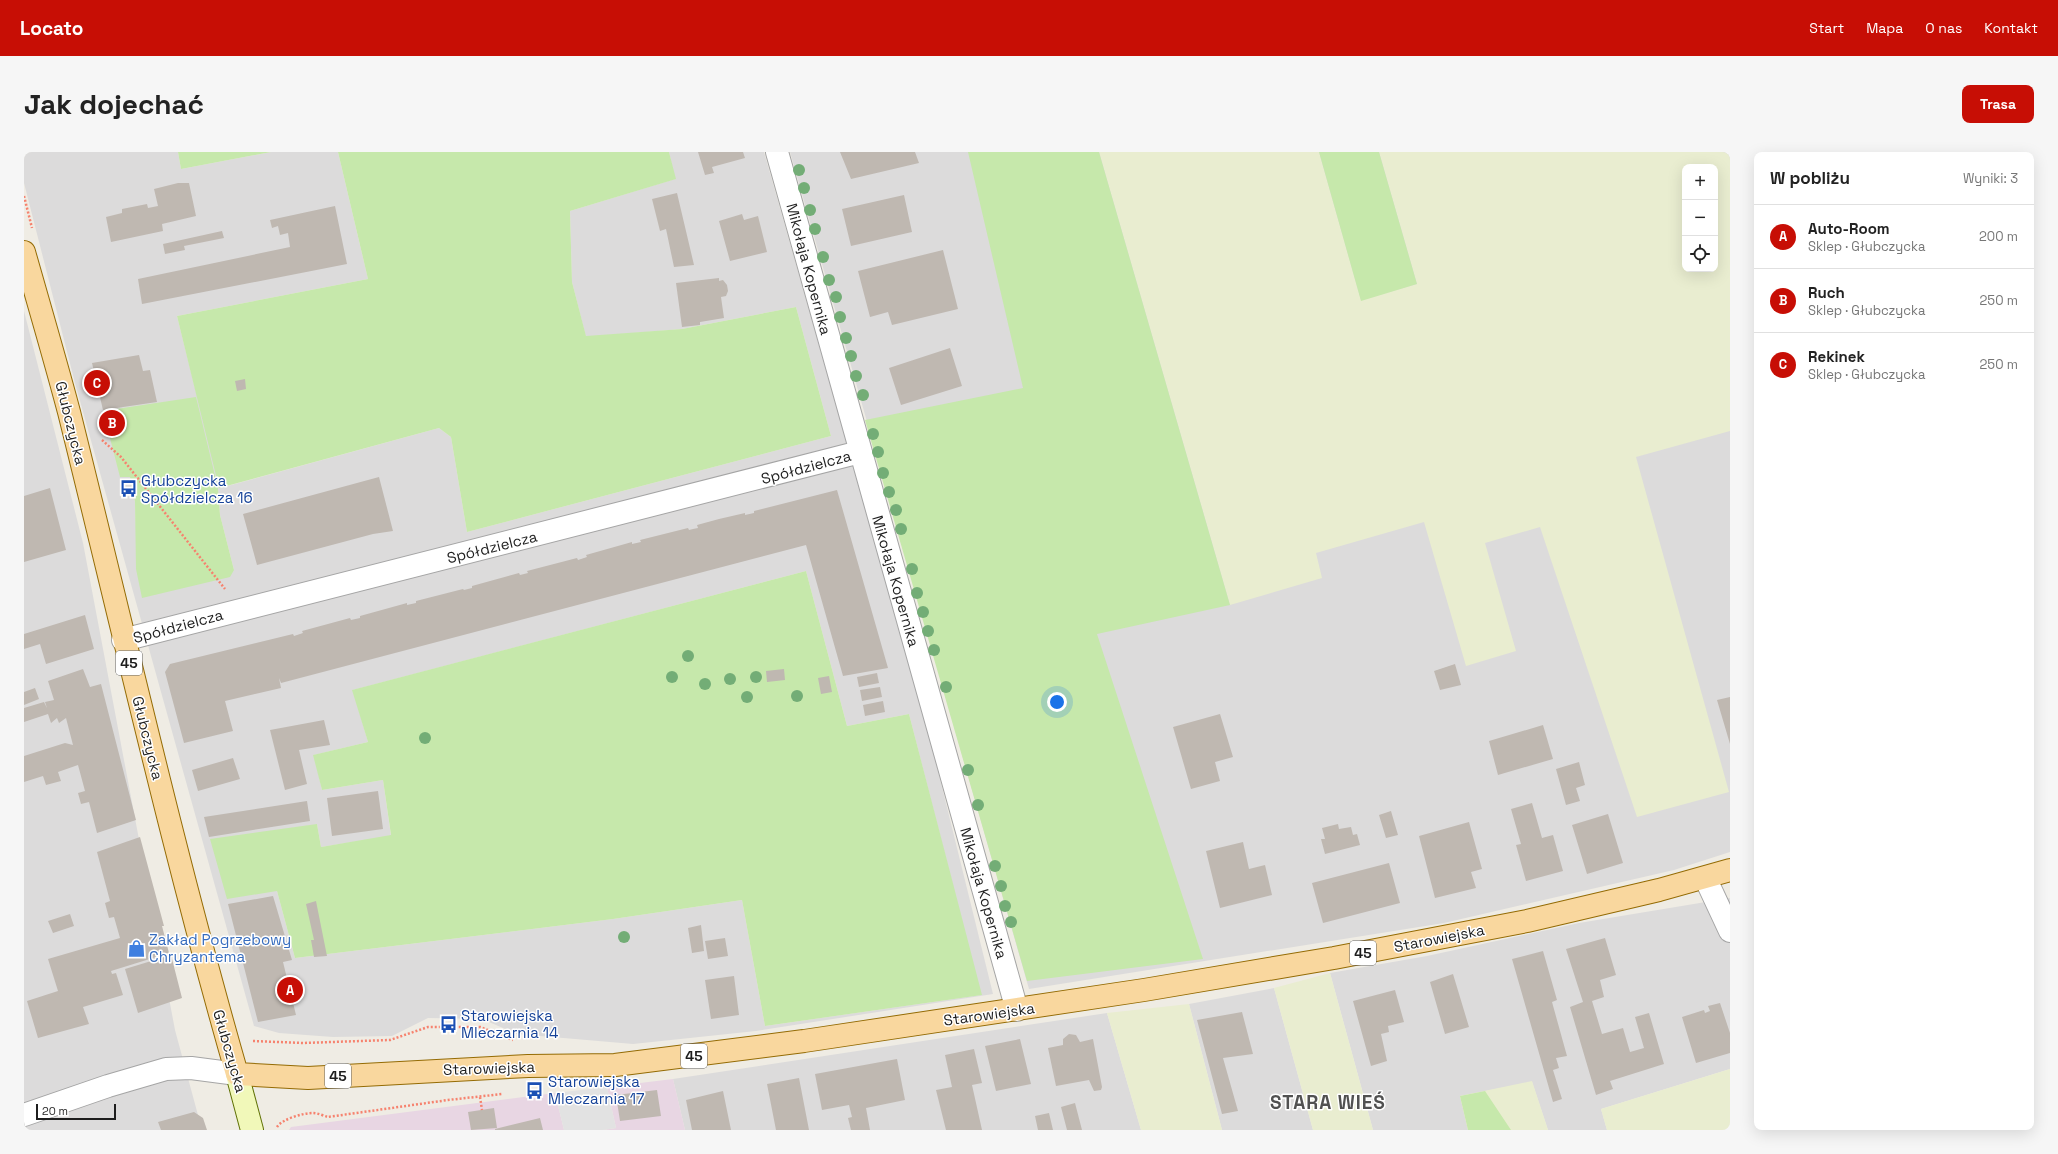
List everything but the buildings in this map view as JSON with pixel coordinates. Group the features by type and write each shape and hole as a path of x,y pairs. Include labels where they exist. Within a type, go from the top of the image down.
{"main road":[{"name":"Głubczycka","path":"29,243 123,640 216,1000 238,1074 252,1130"},
{"name":"Starowiejska","path":"238,1074 308,1078 520,1067 615,1065 804,1041 1017,1010 1319,961 1526,921 1645,893 1730,870"}],"street":[{"name":"Mikołaja Kopernika","path":"777,152 1017,1010"},
{"name":"Spółdzielcza","path":"123,640 860,452"},
{"path":"1709,886 1730,931"},
{"path":"24,1115 108,1086 161,1070 190,1068 238,1074"}],"path":[{"path":"24,196 29,243"},
{"path":"99,438 121,457 242,610"},
{"path":"249,1041 303,1044 390,1040 428,1027 473,1026 480,1026 512,1040 519,1041"},
{"path":"480,1097 482,1110"},
{"path":"276,1130 280,1123 298,1115 313,1113"}],"shaded area":[{"path":"24,152 178,152 181,169 271,152 338,152 368,279 177,316 220,488 439,428 451,437 467,532 831,436 796,307 682,329 586,337 572,282 570,211 675,179 669,152 764,152 924,714 993,994 756,1031 633,1044 517,1034 482,1019 428,1018 392,1036 333,1037 279,1033 254,1026 75,383 24,183","holes":["130,476 218,488 220,515 234,570 136,527 135,502","806,571 847,726 909,714 981,995 765,1026 742,900 613,919 295,958 277,891 317,824 321,847 391,836 383,780 322,790 314,755 368,742 353,690"]},
{"path":"790,152 1730,152 1730,852 1674,870 1444,923 1029,989"},
{"path":"24,311 83,543 175,1030 202,1130 24,1130"},
{"path":"1730,898 1730,1069 1601,1109 1607,1130 1548,1130 1532,1082 1460,1096 1468,1130 1373,1130 1330,973 1427,956 1579,923"},
{"path":"1274,988 1313,1130 1222,1130 1189,1004"},
{"path":"1107,1013 1141,1130 685,1130 673,1079"},
{"path":"673,1079 685,1130 603,1130 616,1128 607,1087"},
{"path":"607,1087 616,1128 603,1130 564,1130 555,1093"},
{"path":"555,1093 564,1130 289,1130 291,1127"}],"green space":[{"path":"178,152 271,152 181,169"},
{"path":"338,152 669,152 676,179 570,211 572,282 586,336 682,329 796,307 831,436 467,532 451,437 439,428 219,488 177,316 368,279"},
{"path":"968,152 1099,152 1230,605 1097,634 1203,959 1027,981 865,420 1023,388"},
{"path":"1099,152 1319,152 1361,300 1417,284 1379,152 1730,152 1730,431 1636,457 1729,792 1637,817 1540,527 1485,543 1516,651 1466,666 1424,522 1316,553 1322,578 1230,605"},
{"path":"1319,152 1379,152 1417,284 1361,301"},
{"path":"196,397 218,488 220,515 234,570 230,577 142,598 136,569 135,502 130,477 120,477 103,411"},
{"path":"806,571 847,726 909,714 982,995 765,1026 742,900 613,919 295,958 277,891 227,899 210,839 317,824 321,847 391,835 383,780 322,790 313,755 368,742 352,690"},
{"path":"1330,973 1373,1130 1313,1130 1274,988"},
{"path":"1189,1004 1222,1130 1141,1130 1107,1013"},
{"path":"1730,1069 1730,1130 1607,1130 1601,1109"},
{"path":"1532,1081 1548,1130 1468,1130 1460,1096"},
{"path":"1485,1091 1511,1130 1468,1130 1460,1096"}],"place":[{"name":"Rekinek","path":"97,383"},
{"name":"Ruch","path":"112,423"},
{"name":"Głubczycka Spółdzielcza 16","path":"128,489"},
{"name":"Zakład Pogrzebowy Chryzantema","path":"136,948"},
{"name":"Auto-Room","path":"290,990"},
{"name":"Starowiejska Mleczarnia 14","path":"448,1024"},
{"name":"Starowiejska Mleczarnia 17","path":"535,1090"}],"district":[{"name":"STARA WIEŚ","path":"1328,1102"}]}
